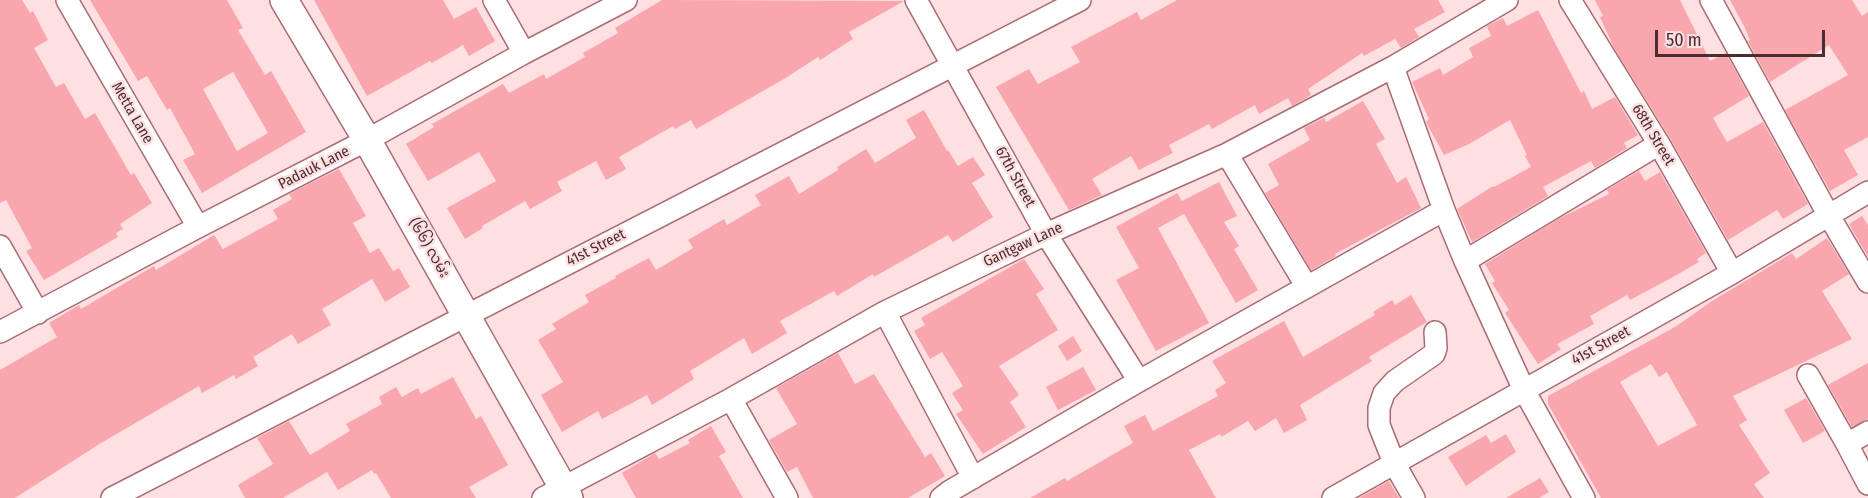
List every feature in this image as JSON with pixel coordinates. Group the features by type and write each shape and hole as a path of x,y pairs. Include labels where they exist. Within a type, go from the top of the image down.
{"street":[{"name":"Metta Lane","path":"67,0 198,227"},
{"name":"(၆၆) လမ်း","path":"284,0 367,140 466,315 559,495"},
{"path":"494,0 524,53"},
{"name":"Padauk Lane","path":"0,333 367,140 524,53 626,0"},
{"name":"67th Street","path":"915,0 1046,234 1140,381"},
{"name":"41st Street","path":"112,498 1080,0"},
{"name":"Gantgaw Lane","path":"559,495 885,312 1046,234 1227,154 1392,67 1508,0"},
{"name":"68th Street","path":"1570,0 1659,144 1732,273"},
{"path":"1711,0 1829,216 1868,282"},
{"path":"1392,67 1444,210 1466,261 1524,390 1584,498"},
{"path":"1466,261 1659,144"},
{"path":"1227,154 1307,287"},
{"name":"41st Street","path":"1333,498 1732,273 1868,192"},
{"path":"941,498 1140,381 1444,210"},
{"path":"0,246 38,313"},
{"path":"885,312 973,478"},
{"path":"1414,498 1394,463 1379,425 1379,408 1384,393 1395,381 1434,354 1435,332"},
{"path":"1808,375 1868,484"},
{"path":"730,399 787,498"},
{"path":"1847,444 1868,432"}],"building":[{"path":"0,0 22,0 30,13 33,11 48,40 34,48 56,87 64,83 85,119 95,113 131,175 134,173 152,203 120,224 123,229 116,233 118,237 44,280 26,251 32,248 6,200 0,203"},
{"path":"90,0 227,0 243,28 238,30 265,75 271,71 306,132 202,193 183,160 195,154 170,108 167,110 147,76 138,81","holes":["233,72 268,133 237,151 203,89"]},
{"path":"314,0 443,0 454,19 476,7 495,41 469,56 463,45 367,96"},
{"path":"662,0 904,1 849,32 853,39 820,60 818,57 696,129 691,120 675,129 673,126 619,157 626,169 606,180 596,161 557,182 562,191 530,209 525,201 482,226 483,228 465,239 447,208 496,181 479,152 428,181 406,144 434,127 432,124 503,84 509,93 544,74 546,79 585,57 583,53 618,33 615,28"},
{"path":"1177,0 1438,0 1445,12 1414,29 1419,37 1401,48 1395,39 1364,56 1362,53 1308,89 1311,95 1292,106 1288,98 1259,114 1255,105 1212,129 1209,124 1169,145 1173,153 1139,170 1131,156 1092,179 1102,195 1069,210 996,87 1029,69 1038,84 1080,62 1071,47 1137,12 1141,20"},
{"path":"1595,0 1680,0 1710,61 1726,53 1749,96 1713,118 1727,142 1763,122 1808,204 1783,219 1777,210 1728,240 1670,138 1614,48"},
{"path":"1730,0 1852,0 1862,16 1868,12 1868,137 1844,150 1858,175 1830,191 1785,110 1848,75 1829,45 1770,82"},
{"path":"1538,10 1581,93 1584,91 1592,109 1615,97 1638,135 1624,143 1627,148 1595,168 1591,161 1543,187 1548,196 1472,242 1457,209 1493,186 1531,167 1525,156 1527,155 1510,120 1469,144 1444,155 1426,122 1429,119 1412,82 1440,68 1443,75 1473,57 1469,48 1491,36 1487,26 1503,18 1507,26"},
{"path":"1363,101 1385,139 1376,144 1397,183 1406,177 1421,208 1335,254 1336,256 1311,270 1265,193 1279,185 1268,164 1310,140 1304,128 1324,118 1326,122"},
{"path":"924,110 958,166 973,157 985,175 972,183 993,217 953,242 948,235 874,277 873,274 837,296 834,291 780,321 787,333 752,354 744,338 690,371 694,379 652,405 647,395 602,419 598,411 562,432 541,395 563,382 538,340 556,329 552,324 589,302 585,295 616,278 615,276 649,258 656,270 693,248 688,240 724,219 727,225 761,205 755,195 789,176 799,194 838,170 837,167 866,149 875,163 916,138 906,120"},
{"path":"339,169 366,216 353,223 370,253 379,248 393,271 399,268 410,287 385,302 372,279 322,309 331,325 298,344 292,334 253,357 258,366 236,379 234,375 202,393 199,386 101,443 15,498 0,498 0,370 57,337 49,323 79,305 81,309 154,266 156,270 214,235 223,249 278,219 273,210 292,199 289,194"},
{"path":"1639,171 1645,181 1660,172 1706,253 1697,259 1699,262 1673,277 1630,300 1627,295 1590,316 1594,324 1557,344 1561,349 1538,364 1505,313 1509,310 1492,283 1495,281 1485,264 1560,218 1609,194 1607,190"},
{"path":"1219,182 1237,216 1224,222 1239,246 1234,249 1258,290 1236,303 1184,214 1158,228 1209,323 1156,351 1116,280 1139,268 1116,227 1177,193 1182,201"},
{"path":"1862,216 1868,225 1868,257 1849,224"},
{"path":"1827,238 1849,274 1822,291 1852,339 1733,396 1747,420 1739,425 1770,473 1754,484 1764,498 1601,498 1548,404 1548,396 1675,327 1712,301 1792,253 1796,259","holes":["1651,364 1659,377 1667,372 1697,425 1658,446 1620,382"]},
{"path":"1024,259 1044,289 1036,294 1058,330 999,366 1019,395 1010,402 1026,427 983,454 956,414 963,410 952,393 963,386 942,352 930,359 914,331 925,325 921,318"},
{"path":"1411,295 1427,322 1369,357 1372,361 1300,405 1307,420 1284,433 1276,418 1255,431 1248,421 1221,437 1220,434 1189,450 1216,498 1030,498 1065,478 1067,481 1133,443 1124,426 1145,415 1153,431 1218,396 1215,390 1226,383 1212,361 1284,321 1303,357 1375,315 1373,312 1392,300 1395,305"},
{"path":"1073,336 1082,351 1067,361 1058,346"},
{"path":"838,353 855,384 874,374 925,457 931,453 945,476 908,498 813,498 797,467 787,472 769,440 797,424 776,388"},
{"path":"1868,363 1868,419 1852,427 1828,385"},
{"path":"1083,367 1096,390 1058,410 1046,387"},
{"path":"453,377 476,419 481,416 508,465 469,487 476,498 391,498 372,470 338,490 327,472 283,498 245,498 238,485 273,464 257,438 289,421 310,455 350,431 346,424 382,404 379,397 396,387 402,397 418,388 421,394"},
{"path":"1806,398 1825,431 1803,443 1784,410"},
{"path":"711,426 726,452 719,456 743,498 636,498 622,473 655,453 659,459 690,443 688,440"},
{"path":"1506,434 1516,452 1466,486 1448,457 1486,435 1491,443"},
{"path":"1540,478 1549,492 1539,498 1506,498"},
{"path":"1389,481 1399,498 1359,498"}]}
